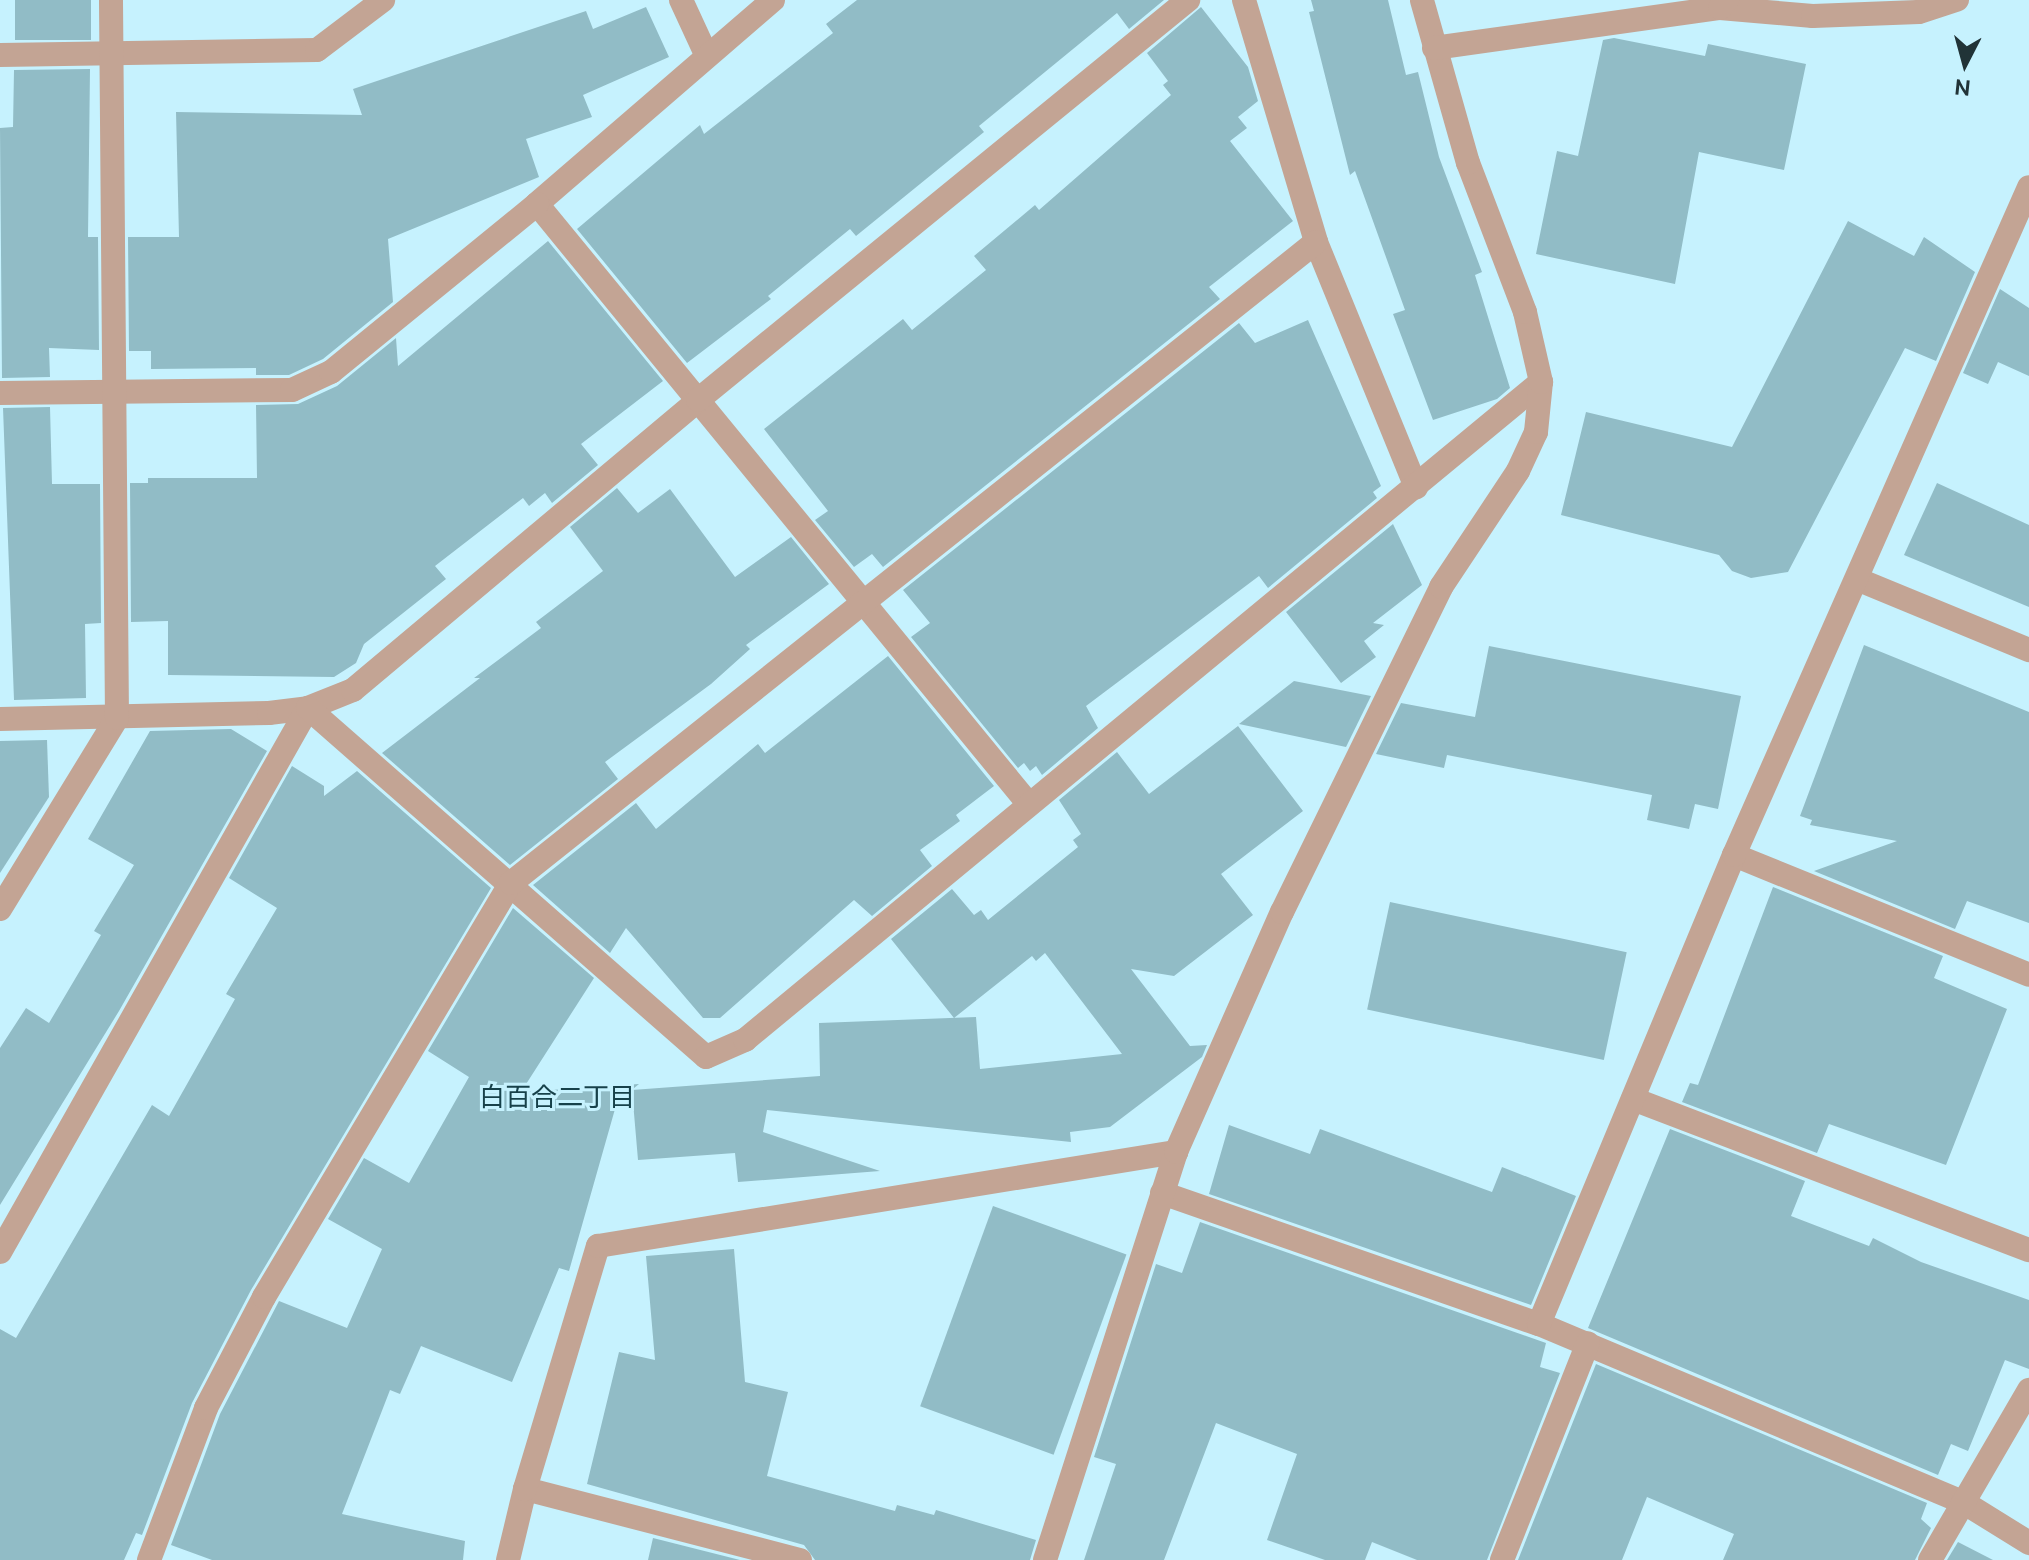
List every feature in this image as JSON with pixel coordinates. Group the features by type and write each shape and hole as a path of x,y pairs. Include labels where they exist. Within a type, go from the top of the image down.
{"street":[{"path":"0,909 117,718 111,392 111,0"},
{"path":"0,55 317,50 383,0"},
{"path":"681,0 706,54"},
{"path":"0,393 292,390 331,372 537,204 706,54 773,0"},
{"path":"0,719 117,718 308,708 353,690 698,400 1188,0"},
{"path":"1244,0 1316,242 1416,487"},
{"path":"1045,1560 1176,1152 1282,912 1441,587 1524,458 1536,432 1541,382 1525,312 1468,163 1422,0"},
{"path":"1434,48 1723,4 1813,16 1919,12 1957,0"},
{"path":"1539,1324 1734,855 1859,580 2029,187"},
{"path":"537,204 1027,802"},
{"path":"149,1560 206,1408 264,1297 511,883 1316,242"},
{"path":"308,708 706,1057 745,1040 1027,802 1541,382"},
{"path":"1859,580 2029,650"},
{"path":"0,1252 308,708"},
{"path":"1734,855 2029,975"},
{"path":"1633,1099 2029,1250"},
{"path":"508,1560 525,1489 598,1246 1176,1152"},
{"path":"1162,1193 1349,1254 1588,1343 1963,1502 2029,1543"},
{"path":"1502,1560 1588,1343"},
{"path":"1930,1560 2029,1390"},
{"path":"525,1489 800,1560"}],"building":[{"path":"15,0 91,0 91,40 15,40"},
{"path":"857,0 1164,0 1129,29 1117,13 979,126 984,132 856,236 850,229 768,296 771,299 687,363 577,229 700,125 704,134 833,33 826,24"},
{"path":"1311,0 1388,0 1406,75 1418,72 1439,157 1482,272 1475,275 1510,388 1497,399 1433,420 1393,314 1405,310 1355,171 1350,175 1309,12 1314,11"},
{"path":"646,7 669,57 583,95 592,117 526,139 539,177 388,239 393,302 323,359 289,375 256,375 256,368 151,369 151,351 129,351 128,237 179,237 176,112 362,115 353,89 586,11 593,29"},
{"path":"1201,7 1248,67 1258,101 1238,117 1247,128 1230,141 1293,221 1209,287 1220,299 883,567 872,554 854,567 815,520 828,511 764,429 903,319 912,330 986,270 974,256 1035,205 1039,210 1171,95 1163,85 1168,81 1147,53"},
{"path":"1614,38 1705,56 1708,44 1806,64 1784,170 1699,152 1675,284 1536,254 1557,151 1578,156 1603,40"},
{"path":"90,69 88,237 98,237 99,350 49,348 50,377 2,378 0,128 13,127 14,70"},
{"path":"1848,221 1914,256 1924,237 1975,272 1936,361 1905,348 1788,572 1751,578 1732,571 1719,555 1561,515 1586,412 1732,447"},
{"path":"548,241 663,381 581,444 598,465 552,503 545,493 529,506 523,498 435,566 446,579 364,644 356,663 334,677 168,675 168,621 131,622 130,483 148,483 148,478 257,478 256,405 298,404 337,386 396,338 398,366"},
{"path":"2000,289 2029,308 2029,376 1998,362 1988,384 1963,373"},
{"path":"1308,320 1381,486 1373,492 1377,498 1268,588 1259,576 1086,706 1098,728 1042,775 1036,766 1030,771 1024,763 1018,768 911,637 930,623 903,590 1239,323 1255,343"},
{"path":"50,407 52,484 100,484 101,623 85,624 86,698 14,700 3,408"},
{"path":"1937,483 2029,525 2029,607 1904,555"},
{"path":"617,488 638,513 670,489 735,577 791,537 829,584 746,645 750,649 711,684 605,762 618,779 510,865 382,753 541,628 536,622 603,571 570,527"},
{"path":"1393,524 1422,585 1373,623 1384,625 1364,641 1376,657 1341,683 1286,612"},
{"path":"1864,645 2029,712 2029,923 1967,901 1955,929 1814,871 1897,841 1810,825 1812,820 1800,816"},
{"path":"1489,646 1741,696 1718,809 1695,804 1689,829 1647,820 1652,795 1447,755 1444,768 1376,754 1401,703 1475,717"},
{"path":"888,656 994,786 956,815 960,821 920,850 932,866 872,916 854,900 720,1018 703,1018 626,928 610,953 533,885 636,803 656,829 758,744 765,753"},
{"path":"1294,681 1371,696 1346,747 1239,724"},
{"path":"1238,726 1303,811 1221,874 1253,915 1174,976 1131,969 1190,1046 1207,1045 1202,1057 1110,1127 1070,1132 1071,1142 767,1110 763,1132 880,1171 738,1182 735,1153 638,1160 632,1090 820,1076 819,1023 954,1018 891,939 952,889 974,915 981,910 988,920 1078,847 1073,840 1081,834 1059,800 1117,752 1149,794","holes":["1045,953 1122,1054 980,1069 976,1017 954,1018 1032,956 1036,961"]},
{"path":"231,729 267,751 119,1011 0,1205 0,1048 26,1008 49,1023 101,935 94,931 134,865 88,839 150,731"},
{"path":"47,740 49,797 0,873 0,741"},
{"path":"292,766 324,786 324,796 357,771 491,888 251,1290 192,1403 142,1535 136,1533 124,1560 0,1560 0,1329 16,1338 152,1105 169,1116 235,999 226,994 277,908 229,878"},
{"path":"1773,887 1943,956 1934,978 2007,1009 1946,1165 1829,1124 1817,1153 1682,1102 1690,1083 1698,1085"},
{"path":"1390,902 1627,952 1604,1060 1367,1010"},
{"path":"513,908 594,978 521,1092 639,1084 617,1102 569,1271 559,1268 512,1382 421,1346 400,1394 390,1390 342,1514 465,1541 463,1560 212,1560 171,1545 220,1414 279,1301 347,1328 382,1249 328,1219 364,1158 409,1183 469,1077 428,1051"},
{"path":"1229,1125 1310,1154 1320,1129 1492,1192 1502,1167 1576,1196 1531,1305 1209,1194"},
{"path":"1670,1129 1805,1181 1791,1216 1869,1246 1873,1238 1921,1262 2029,1300 2029,1369 2005,1360 1968,1451 1951,1444 1938,1475 1588,1328"},
{"path":"993,1206 1126,1255 1054,1455 920,1406"},
{"path":"1200,1222 1546,1343 1540,1367 1560,1373 1487,1560 1417,1560 1372,1542 1365,1560 1325,1560 1267,1540 1297,1454 1216,1423 1164,1560 1084,1560 1116,1464 1094,1457 1156,1264 1182,1273"},
{"path":"734,1249 745,1382 788,1392 767,1476 895,1511 897,1505 934,1515 936,1510 1036,1540 1030,1560 815,1560 804,1545 587,1484 619,1352 655,1360 646,1256"},
{"path":"1596,1364 1927,1503 1921,1519 1931,1528 1915,1560 1723,1560 1734,1534 1647,1497 1622,1560 1518,1560"},
{"path":"653,1538 740,1560 648,1560"},
{"path":"1958,1542 1993,1560 1947,1560"}],"district":[{"name":"白百合二丁目","path":"557,1097"}]}
